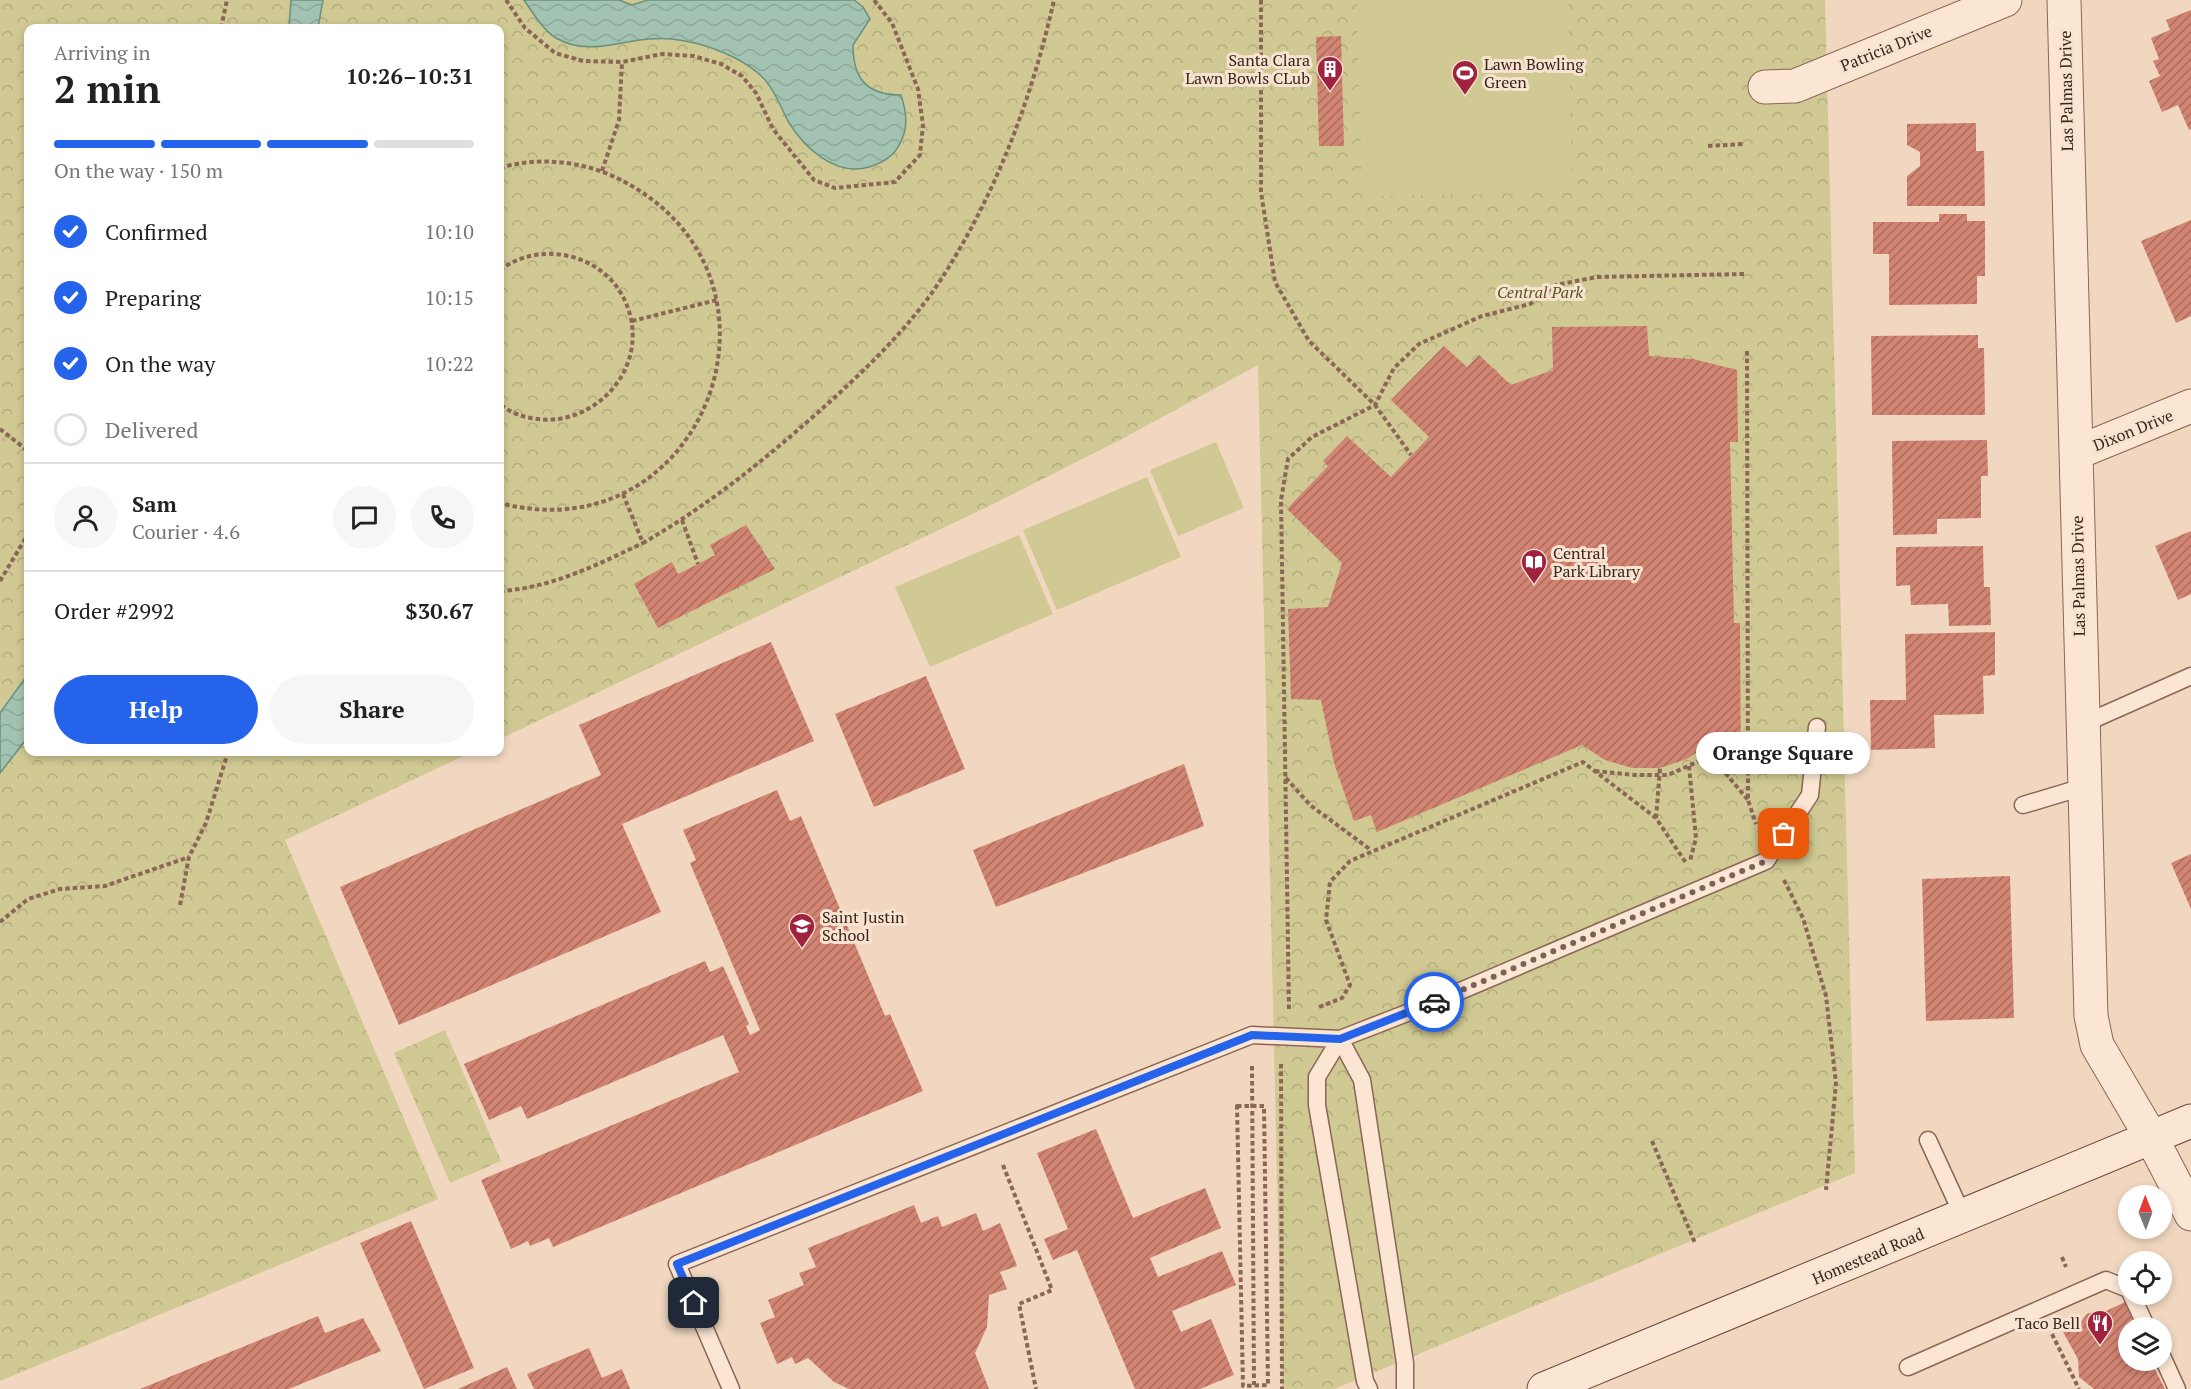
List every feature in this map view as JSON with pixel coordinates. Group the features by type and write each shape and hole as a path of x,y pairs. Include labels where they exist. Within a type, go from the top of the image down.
{"street":[{"name":"Patricia Drive","path":"1765,87 1795,86 2005,0"},
{"name":"Las Palmas Drive","path":"2064,0 2081,724 2091,1017 2097,1045 2151,1137 2191,1214"},
{"name":"Dixon Drive","path":"2076,453 2191,406"},
{"name":"Homestead Road","path":"1544,1389 2191,1121"}],"lane":[{"path":"2081,724 2191,676"},
{"path":"731,1389 677,1264 1252,1035 1340,1039 1766,861 1810,795 1816,727"},
{"path":"2023,805 2084,788"},
{"path":"1340,1039 1317,1077 1317,1105 1365,1381 1369,1389"},
{"path":"1340,1039 1362,1080 1405,1363 1404,1389"},
{"path":"1928,1140 1963,1216"},
{"path":"1908,1367 2106,1280 2118,1285"},
{"path":"2169,1371 2178,1389"}],"path":[{"path":"222,24 227,0"},
{"path":"506,0 525,28 555,53 583,61 622,62 662,54 693,56 721,64 742,76 756,93 773,129 814,180 835,188 895,182 920,155 923,125 918,88 892,23 874,0"},
{"path":"504,591 525,589 585,570 643,543 682,520 743,478 857,377 900,332 938,285 982,208 1020,119 1042,57 1054,0"},
{"path":"1261,0 1261,192 1275,282 1309,341 1375,405 1411,455"},
{"path":"602,171 619,120 622,62"},
{"path":"1708,146 1744,144"},
{"path":"504,167 514,164 559,162 602,171 643,191 677,221 702,257 717,300 721,345 713,389 694,430 665,464 623,494 573,509 521,509 504,504"},
{"path":"504,268 526,256 554,253 581,259 605,274 622,295 632,321 632,349 624,375 607,397 585,412 558,420 530,419 504,406"},
{"path":"1282,1389 1281,1063 1290,1037 1281,500 1288,459 1312,437 1375,405 1394,368 1419,344 1482,316 1530,304 1556,285 1597,277 1744,274"},
{"path":"632,321 717,300"},
{"path":"1747,351 1748,800"},
{"path":"0,429 24,448"},
{"path":"623,494 643,543"},
{"path":"682,520 698,564"},
{"path":"0,581 24,541"},
{"path":"180,905 189,857 206,824 227,756"},
{"path":"1594,771 1661,775 1711,756 1748,800 1803,918 1826,996 1836,1083 1826,1190"},
{"path":"1313,1010 1342,998 1350,985 1326,920 1330,882 1350,861 1371,850 1583,762 1656,818 1688,861"},
{"path":"1670,903 1696,838 1689,766"},
{"path":"1656,818 1660,768"},
{"path":"1285,777 1310,805 1371,850"},
{"path":"1753,829 1757,822"},
{"path":"0,922 28,899 60,889 105,886 189,857"},
{"path":"1688,861 1701,857"},
{"path":"1289,1011 1296,1012"},
{"path":"1252,1035 1254,1386"},
{"path":"1237,1106 1252,1106 1264,1106 1268,1385 1243,1386 1237,1106"},
{"path":"993,1139 1052,1290 1018,1304 1036,1389"},
{"path":"1652,1141 1695,1244"},
{"path":"2051,1332 2079,1389"}],"green space":[{"name":"Central Park","path":"0,0 1825,0 1855,1173 1334,1389 1282,1389 1258,365 1120,440 985,508 504,737 504,24 24,24 24,756 464,756 285,840 438,1199 0,1381"},
{"name":"Lawn Bowling Green","path":"1357,0 1568,0 1572,192 1362,197"},
{"path":"1216,442 1244,508 1178,536 1150,470"},
{"path":"1147,477 1181,557 1057,610 1023,530"},
{"path":"1019,535 1053,614 930,667 895,587"},
{"path":"445,1030 501,1161 450,1183 394,1053"}],"water":[{"path":"291,0 323,0 319,24 289,24"},
{"path":"524,0 619,0 632,5 648,0 854,0 863,7 870,19 853,45 856,67 859,75 870,88 879,92 901,95 906,115 902,140 893,154 878,164 857,169 833,164 822,158 803,141 788,121 766,81 750,66 737,59 709,47 675,39 638,40 591,47 568,43 547,31"},
{"path":"24,680 24,742 0,773 0,713"}],"building":[{"path":"2191,10 2191,129 2189,130 2178,105 2162,112 2149,81 2160,76 2153,61 2159,59 2151,38 2170,30 2166,20"},
{"name":"Santa Clara Lawn Bowls CLub","path":"1341,36 1344,146 1319,146 1316,37"},
{"path":"1976,123 1976,151 1984,151 1985,206 1907,206 1907,176 1920,166 1920,152 1907,145 1907,124"},
{"path":"1939,214 1967,214 1967,221 1985,221 1985,276 1977,276 1977,304 1889,305 1889,254 1873,254 1873,222 1939,222"},
{"path":"2191,220 2191,316 2176,323 2141,241"},
{"name":"Central Park Library","path":"1647,326 1649,356 1693,359 1737,370 1738,442 1730,442 1734,623 1740,623 1741,770 1710,743 1687,759 1660,768 1632,768 1605,760 1582,745 1377,832 1371,815 1354,821 1334,763 1321,700 1291,699 1288,609 1328,607 1342,563 1287,509 1328,466 1323,461 1347,436 1391,477 1429,437 1391,400 1444,346 1467,367 1479,355 1511,385 1553,370 1552,327"},
{"path":"1978,335 1978,348 1984,348 1985,415 1872,415 1871,336"},
{"path":"1987,440 1988,476 1981,476 1981,518 1937,519 1937,534 1893,535 1892,441"},
{"path":"746,525 775,569 658,628 634,584 672,562 678,574 698,564 715,555 710,545"},
{"path":"2191,531 2191,594 2178,600 2155,546"},
{"path":"1983,546 1984,587 1990,587 1991,625 1949,626 1948,604 1911,605 1910,585 1896,586 1896,547"},
{"path":"1995,632 1995,675 1983,676 1984,714 1934,715 1935,748 1871,750 1870,700 1906,700 1905,634"},
{"path":"771,642 814,741 622,824 661,912 399,1025 340,887 601,775 579,725"},
{"path":"926,676 965,769 874,807 835,714"},
{"path":"1184,764 1204,826 996,907 973,850"},
{"path":"777,790 790,821 801,816 885,1016 890,1014 923,1091 553,1247 549,1238 530,1246 528,1241 511,1249 481,1180 739,1072 723,1035 527,1119 521,1106 489,1120 464,1064 705,961 710,972 723,966 749,1024 746,1026 750,1035 760,1030 690,863 696,860 683,830"},
{"path":"2191,854 2191,909 2171,863"},
{"path":"2010,876 2014,1018 1926,1021 1922,879"},
{"path":"1096,1129 1133,1218 1205,1188 1221,1228 1150,1258 1158,1277 1222,1251 1236,1285 1172,1311 1181,1332 1211,1319 1234,1375 1200,1389 1135,1389 1077,1250 1053,1260 1044,1239 1068,1229 1037,1153"},
{"path":"914,1205 921,1223 938,1216 942,1227 976,1213 983,1231 1000,1223 1017,1266 1000,1272 1007,1289 989,1295 987,1327 975,1353 989,1389 849,1389 834,1382 808,1358 795,1364 792,1357 777,1364 760,1323 775,1317 768,1300 804,1285 799,1273 816,1267 808,1248"},
{"path":"411,1221 474,1368 424,1389 360,1243"},
{"name":"Taco Bell","path":"2119,1305 2126,1305 2132,1317 2118,1317 2118,1371 2156,1371 2165,1389 2094,1389 2079,1377 2078,1359 2063,1332 2079,1324 2087,1314 2099,1310 2106,1311"},
{"path":"318,1316 325,1333 363,1318 381,1351 289,1389 140,1389"},
{"path":"589,1348 602,1378 622,1369 630,1389 534,1389 527,1374"},
{"path":"507,1367 517,1389 458,1389"}],"way so far":[{"path":"1434,1002 1766,861 1784,834"}],"place":[{"name":"Santa Clara Lawn Bowls CLub","path":"1330,92"},
{"name":"Lawn Bowling Green","path":"1465,96"},
{"name":"Central Park Library","path":"1534,585"},
{"name":"Orange Square","path":"1784,834"},
{"name":"Saint Justin School","path":"802,949"},
{"name":"Taco Bell","path":"2100,1346"}],"route":[{"path":"694,1303 677,1264 1252,1035 1340,1039 1434,1002"}]}
